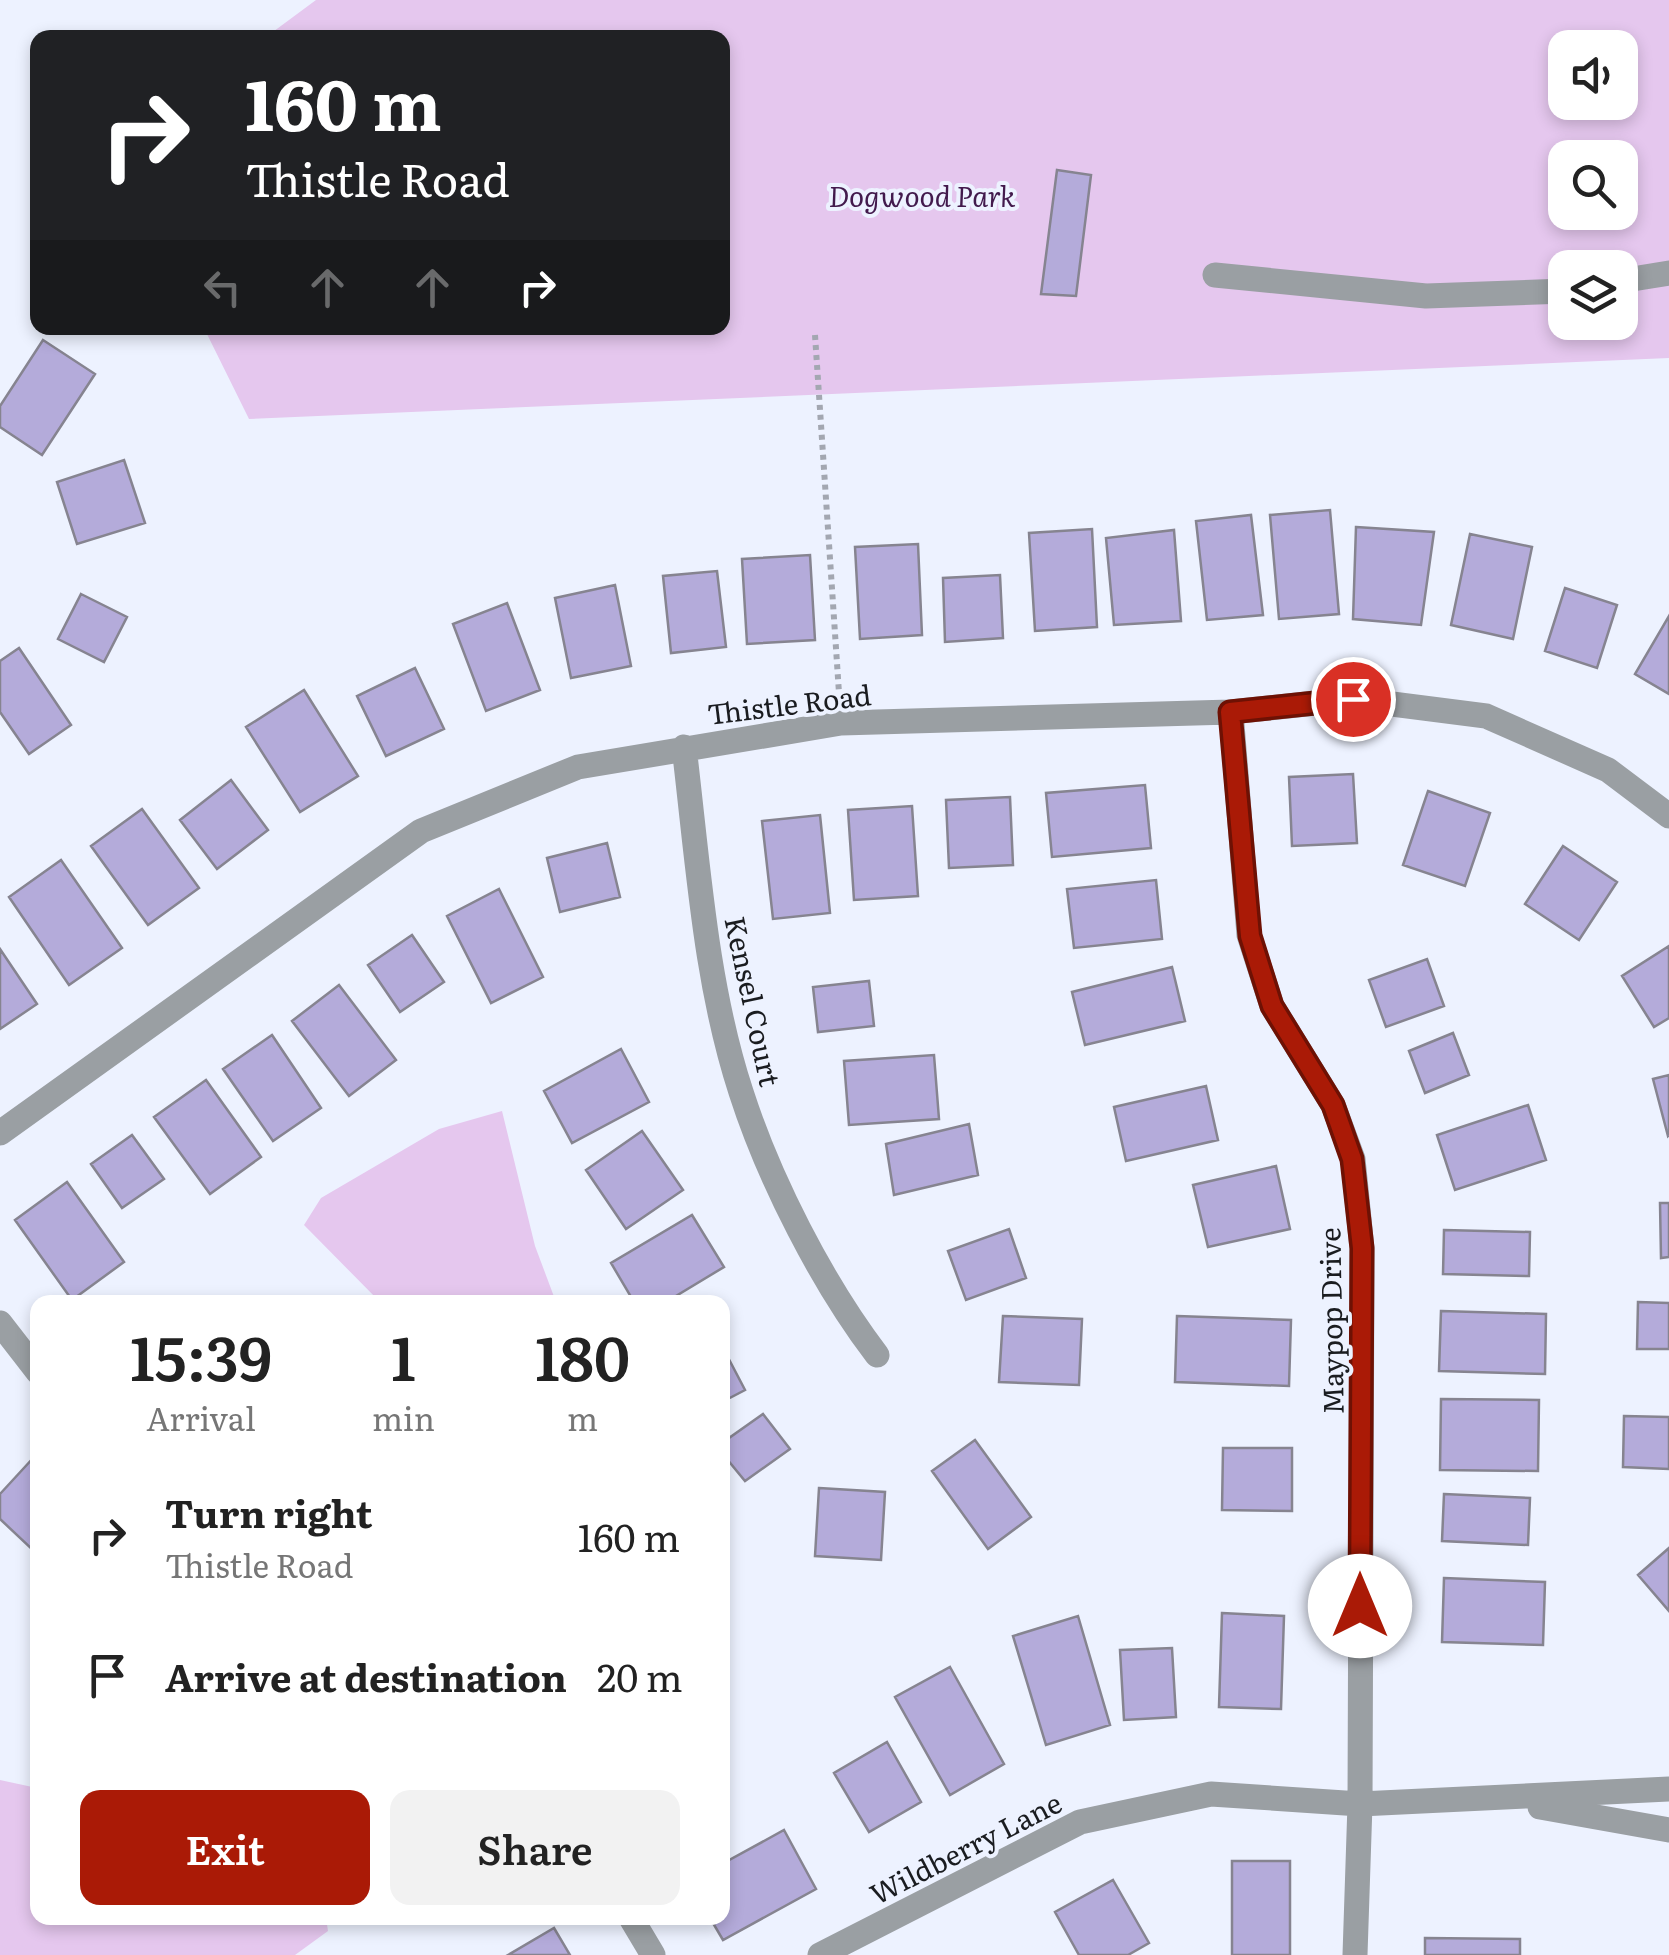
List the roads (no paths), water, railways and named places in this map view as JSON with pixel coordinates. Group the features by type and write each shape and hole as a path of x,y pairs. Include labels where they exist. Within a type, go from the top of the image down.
{"street":[{"path":"1638,278 1669,273"},
{"path":"1215,274 1426,296 1548,292"},
{"name":"Thistle Road","path":"0,1133 422,831 578,767 841,723 1230,712 1353,699 1486,716 1608,770 1669,816"},
{"name":"Maypop Drive","path":"1230,712 1250,936 1272,1006 1333,1105 1352,1159 1362,1248 1360,1804 1355,1955"},
{"name":"Kensel Court","path":"684,747 709,955 741,1092 826,1278 876,1355"},
{"path":"0,1324 30,1362"},
{"name":"Wildberry Lane","path":"820,1955 1000,1859 1080,1822 1210,1794 1360,1804 1669,1789"},
{"name":"Wildberry Lane","path":"1500,1800 1669,1830"},
{"path":"635,1925 653,1955"}],"park label":[{"name":"Dogwood Park","path":"922,195"}]}
